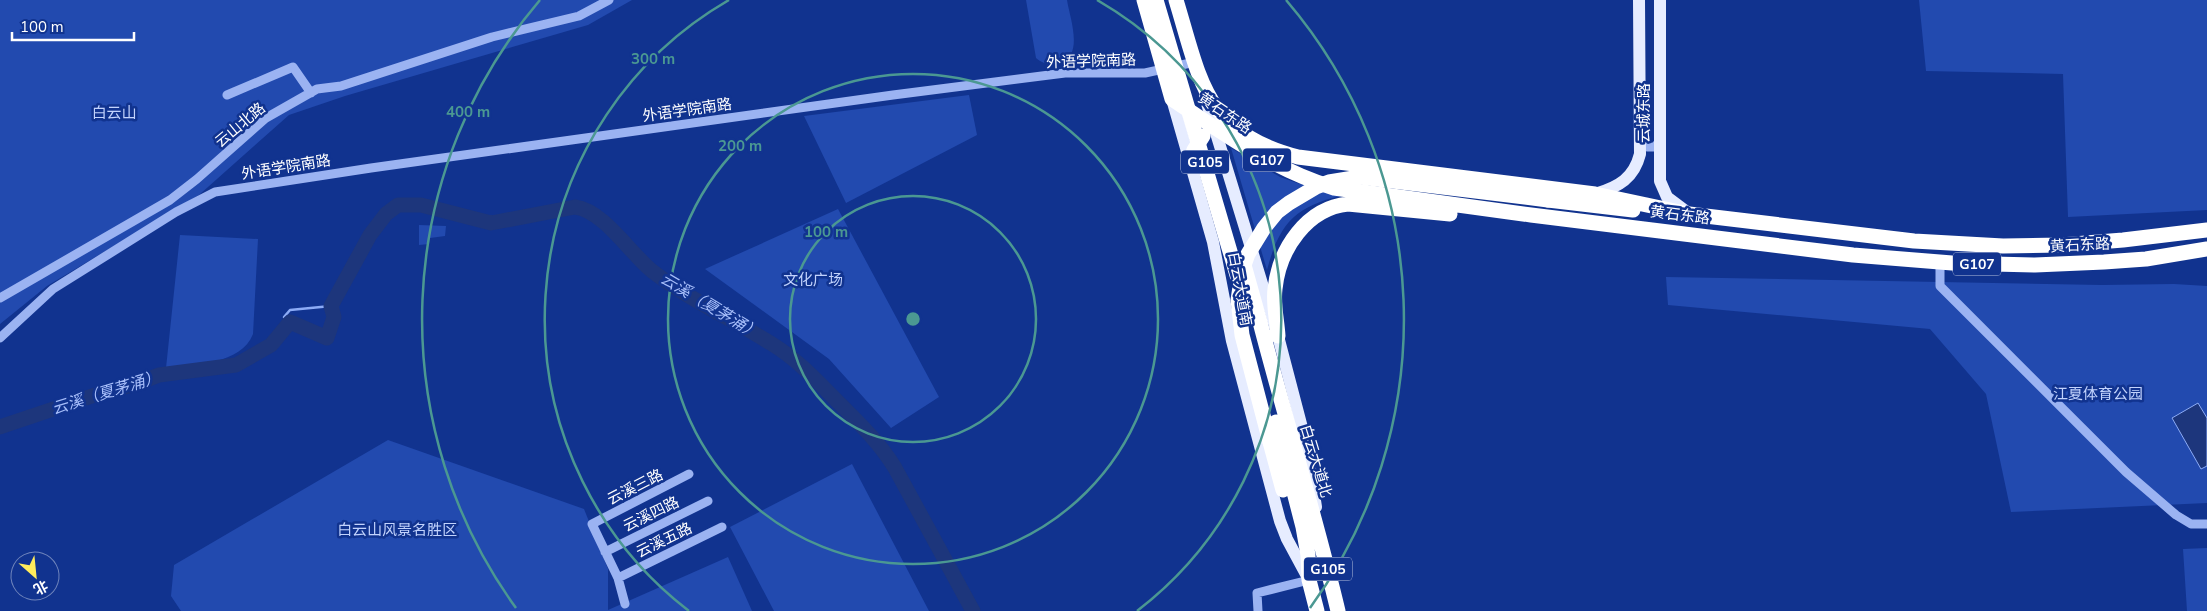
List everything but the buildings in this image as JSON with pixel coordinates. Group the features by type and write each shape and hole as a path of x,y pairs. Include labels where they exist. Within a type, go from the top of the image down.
{"highway":[{"name":"白云大道南","path":"1144,0 1172,99"},
{"name":"白云大道南","path":"1156,0 1255,323"},
{"name":"白云大道南","path":"1166,0 1255,323"},
{"name":"白云大道南","path":"1176,0 1201,82"},
{"name":"黄石东路","path":"1201,82 1214,107 1224,120 1234,127 1260,143 1284,153 1315,159 1596,194 1689,214 1875,238 1984,245 2091,243 2207,230"},
{"name":"黄石东路","path":"1172,99 1260,157 1303,177 1334,188 1373,194 1531,216 1853,255 1940,262 2004,265 2070,264 2146,259 2202,250"},
{"path":"1190,163 1202,136 1216,128 1234,127"},
{"path":"1373,194 1365,186 1363,179 1368,170 1379,166"},
{"path":"1309,580 1292,525 1242,335 1238,300 1239,285 1248,254 1264,228 1277,212 1288,203 1316,187 1328,182 1360,177 1634,210 1689,214"},
{"path":"1278,336 1275,290 1282,259 1304,225 1330,208 1348,204 1458,215 1531,216"},
{"name":"白云大道北","path":"1255,323 1318,526 1338,611"},
{"name":"白云大道北","path":"1255,323 1303,527 1308,555 1309,580 1317,611"}],"main road":[{"name":"云城东路","path":"1596,194 1612,189 1630,176 1638,162 1642,140 1638,0"},
{"name":"云城东路","path":"1660,0 1660,181 1672,202 1689,214"},
{"name":"白云大道南","path":"1201,82 1278,336 1306,443 1313,480 1318,526"},
{"name":"白云大道南","path":"1172,99 1214,242 1232,341 1280,520 1287,539 1309,580"},
{"path":"1190,163 1203,147 1212,145 1222,148"}],"street":[{"name":"云山北路","path":"0,298 170,200 197,180 266,118 317,89 341,86 492,37 578,16 609,0"},
{"name":"外语学院南路","path":"0,338 52,289 176,212 215,192 494,150 1041,76 1088,72 1145,73 1195,62"},
{"path":"227,95 293,67 311,93"},
{"path":"1642,140 1647,147 1655,147 1661,139"},
{"path":"170,200 176,212"},
{"path":"1940,262 1940,286 2126,472 2176,515 2191,524 2207,524"},
{"name":"云溪三路","path":"605,552 592,524 689,474"},
{"name":"云溪四路","path":"605,552 708,501"},
{"name":"云溪五路","path":"618,578 722,527"},
{"path":"605,552 618,578 625,604"},
{"path":"1258,611 1257,593 1309,580"}],"green space":[{"name":"白云山","path":"0,0 632,0 588,25 345,96 289,115 199,195 47,286 0,324"},
{"path":"1026,0 1067,0 1073,27 1074,46 1066,60 1052,65 1043,63 1036,58"},
{"path":"1919,0 2207,0 2207,210 2068,217 2063,74 1926,71"},
{"path":"969,95 977,135 846,203 804,116"},
{"path":"1231,148 1280,177 1303,185 1348,194 1316,203 1294,217 1278,239 1267,270"},
{"name":"文化广场","path":"838,209 939,397 891,428 829,359 705,269"},
{"path":"419,225 446,226 445,236 430,238 429,244 419,245"},
{"path":"180,235 258,239 253,334 247,344 238,352 228,357 203,364 166,368"},
{"name":"江夏体育公园","path":"1666,277 2207,286 2207,503 2011,512 1986,394 1930,329 1668,305"},
{"name":"白云山风景名胜区","path":"388,440 584,509 608,569 608,610 728,557 752,611 181,611 171,596 174,565"},
{"path":"852,464 929,611 774,611 730,527"},
{"path":"2207,548 2207,611 2187,611 2183,549"}],"shaded area":[{"path":"2198,403 2207,418 2207,466 2201,469 2172,418"}],"waterway":[{"name":"云溪（夏茅涌）","path":"0,427 159,375 236,365 271,345 290,322 327,338 334,317 331,306 370,235 386,214 398,205 421,205 491,223 575,207 586,210 606,224 643,263 666,281 772,344 790,357 854,418 875,441 895,468 973,611"},
{"path":"290,322 284,317 290,310 331,306"}]}
